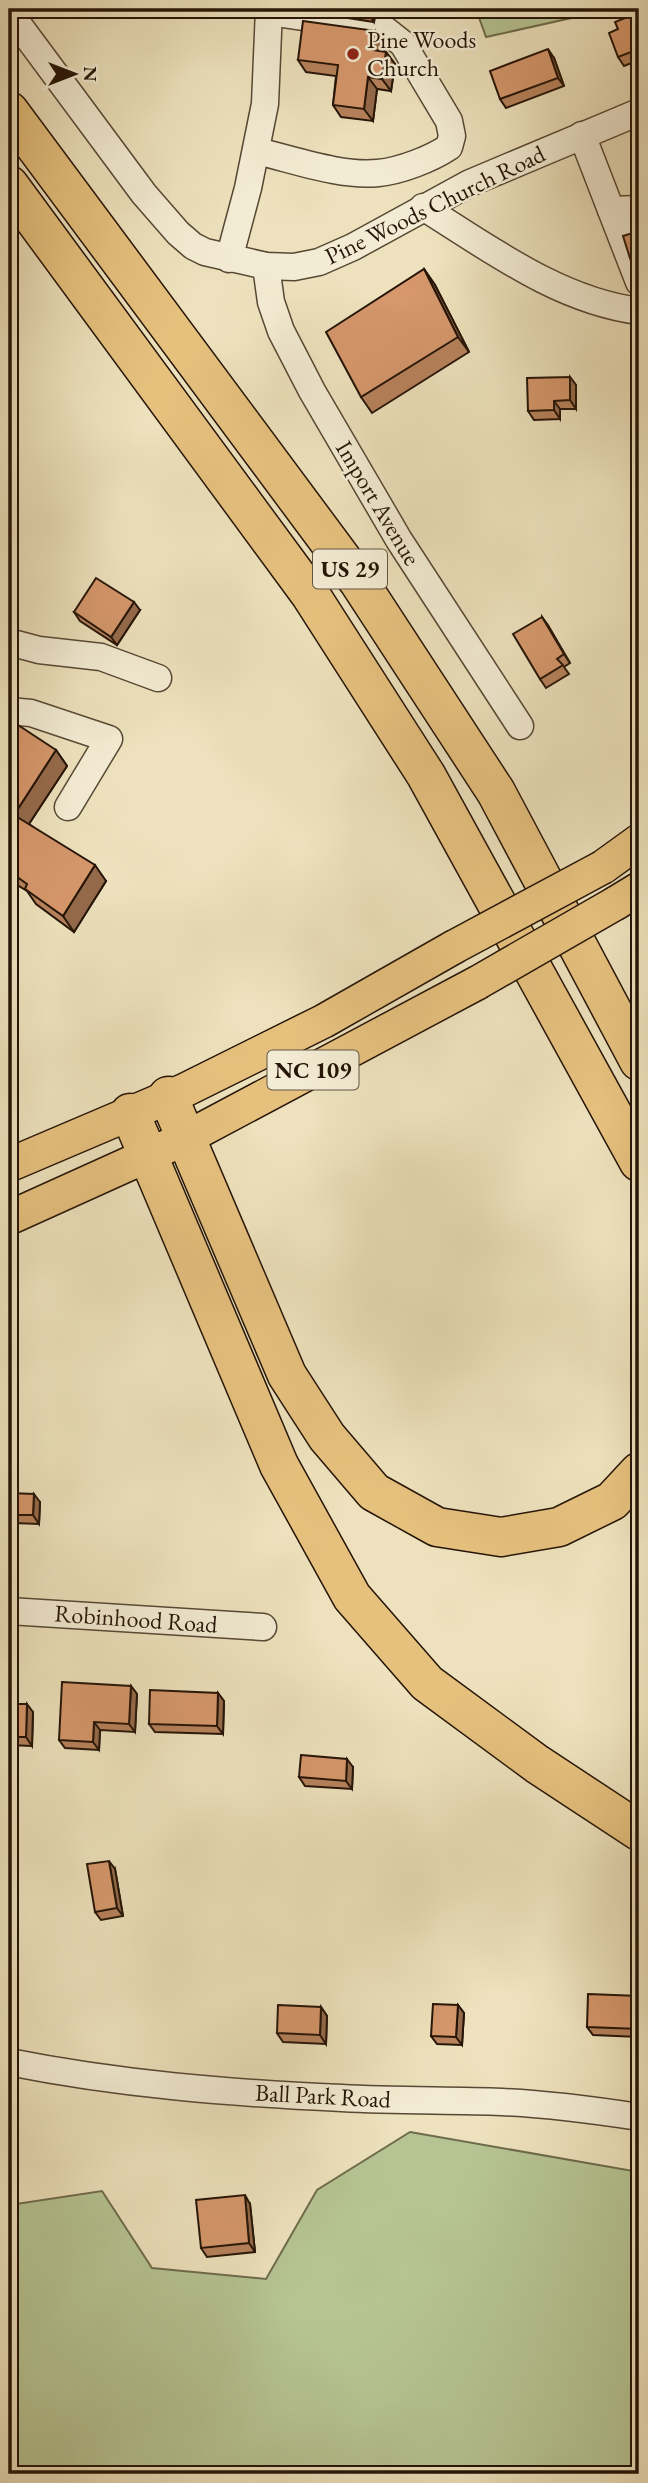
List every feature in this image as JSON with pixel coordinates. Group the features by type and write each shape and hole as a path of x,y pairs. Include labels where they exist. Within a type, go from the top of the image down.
{"highway":[{"name":"US 29","path":"9,111 359,582 496,792 634,1048"},
{"name":"US 29","path":"9,184 310,594 426,775 639,1161"},
{"path":"168,1096 287,1375 327,1437 374,1492 437,1527 501,1537 559,1527 612,1501 639,1472"},
{"path":"130,1114 279,1465 352,1597 427,1683 537,1764 639,1831"},
{"path":"616,1119 639,1182"}],"main road":[{"name":"NC 109","path":"9,1164 130,1114 324,1021 603,867 639,841"},
{"name":"NC 109","path":"9,1218 186,1138 477,983 628,896"}],"street":[{"path":"229,259 265,104 269,10 384,29 403,44 449,121 452,136 449,147 434,157 378,173 344,172 256,151"},
{"name":"Pine Woods Church Road","path":"9,12 144,194 178,233 205,252 267,266 294,267 319,262 353,247 470,183 639,113"},
{"path":"582,135 639,282"},
{"path":"449,147 470,183"},
{"path":"423,207 524,269 586,298 639,311"},
{"path":"611,210 639,209"},
{"name":"Import Avenue","path":"267,266 271,302 281,331 312,391 399,540 520,726"},
{"path":"9,642 39,650 101,657 158,678"},
{"path":"9,711 31,713 109,739 68,807"},
{"name":"Robinhood Road","path":"9,1611 263,1627"},
{"name":"Ball Park Road","path":"9,2062 140,2083 247,2093 503,2102 576,2107 639,2117"}],"green space":[{"path":"476,9 612,9 486,37"},
{"path":"410,2132 639,2172 639,2474 9,2474 9,2205 102,2191 152,2268 266,2279 317,2190"}],"building":[{"path":"635,14 639,26 639,49 618,57 609,33 618,29 615,22"},
{"path":"303,21 376,31 373,50 386,52 382,79 368,77 364,109 333,105 338,65 298,60"},
{"path":"548,49 558,78 500,99 490,71"},
{"path":"639,231 639,273 635,274 623,236"},
{"path":"424,269 458,337 361,397 326,332"},
{"path":"570,377 570,400 554,401 554,410 528,411 527,378"},
{"path":"96,578 134,602 111,637 74,612"},
{"path":"542,617 564,654 557,659 563,665 540,679 513,634"},
{"path":"15,723 56,750 14,815 95,865 63,916 25,889 27,884 9,871 9,732"},
{"path":"9,1493 34,1494 33,1515 9,1515"},
{"path":"62,1682 131,1686 129,1724 94,1722 93,1742 59,1740"},
{"path":"150,1690 218,1693 217,1726 149,1724"},
{"path":"9,1704 27,1704 26,1737 9,1737"},
{"path":"301,1755 347,1759 346,1781 299,1777"},
{"path":"109,1861 117,1908 95,1912 87,1864"},
{"path":"588,1994 639,1996 639,2029 587,2027"},
{"path":"433,2004 458,2005 456,2037 431,2036"},
{"path":"278,2005 321,2007 320,2035 277,2033"},
{"path":"245,2195 249,2243 201,2248 196,2200"}],"place":[{"name":"Pine Woods Church","path":"353,54"}]}
